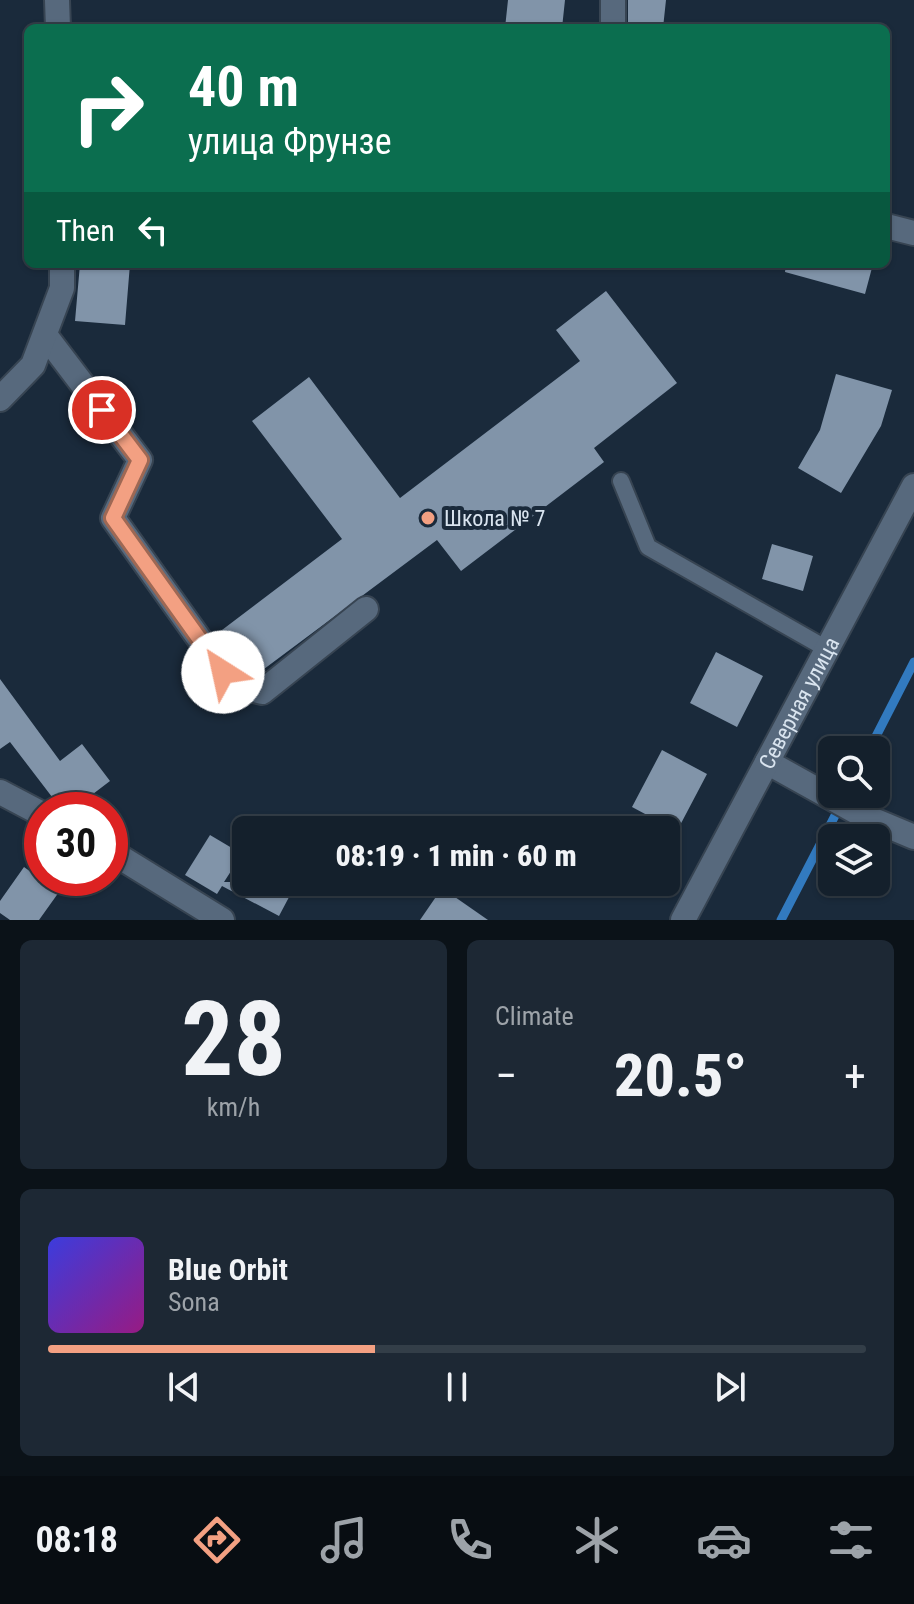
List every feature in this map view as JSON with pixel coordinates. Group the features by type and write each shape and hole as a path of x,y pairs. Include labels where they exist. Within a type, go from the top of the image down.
{"street":[{"path":"57,0 58,24"},
{"path":"613,0 613,24"},
{"path":"890,227 914,233"},
{"path":"0,399 33,365 62,288 62,268"},
{"path":"45,335 140,460 113,518 239,686 262,692 366,609"},
{"name":"Северная улица","path":"683,920 914,486"},
{"path":"767,762 864,816 914,837"},
{"path":"0,792 24,805"},
{"path":"128,862 222,920"}],"lane":[{"path":"621,481 648,547 827,649"}],"building":[{"path":"508,0 565,0 562,24 505,24"},
{"path":"628,0 666,0 663,24 628,24"},
{"path":"80,268 130,268 125,325 75,321"},
{"path":"786,268 872,268 865,294 785,272"},
{"name":"Школа № 7","path":"606,291 677,383 594,448 604,462 461,571 437,540 256,675 222,630 342,539 252,421 309,377 400,498 580,361 556,330"},
{"path":"836,374 892,390 881,426 841,493 798,468 820,430"},
{"path":"772,544 813,556 803,591 762,579"},
{"path":"716,652 763,676 737,727 690,703"},
{"path":"0,679 60,761 82,744 110,781 96,792 48,792 10,742 0,749"},
{"path":"662,750 707,774 680,825 680,816 649,816 632,807"},
{"path":"210,835 232,848 232,870 224,882 232,882 232,891 222,886 217,894 185,875"},
{"path":"24,867 24,896 56,896 39,920 10,920 0,913 0,901"},
{"path":"241,896 290,896 279,916"},
{"path":"436,896 454,896 488,920 420,920"}],"waterway":[{"path":"876,736 914,662"},
{"path":"781,920 839,808"}],"place":[{"name":"Школа № 7","path":"428,518"}],"route":[{"path":"102,410 140,460 113,518 223,672"}]}
